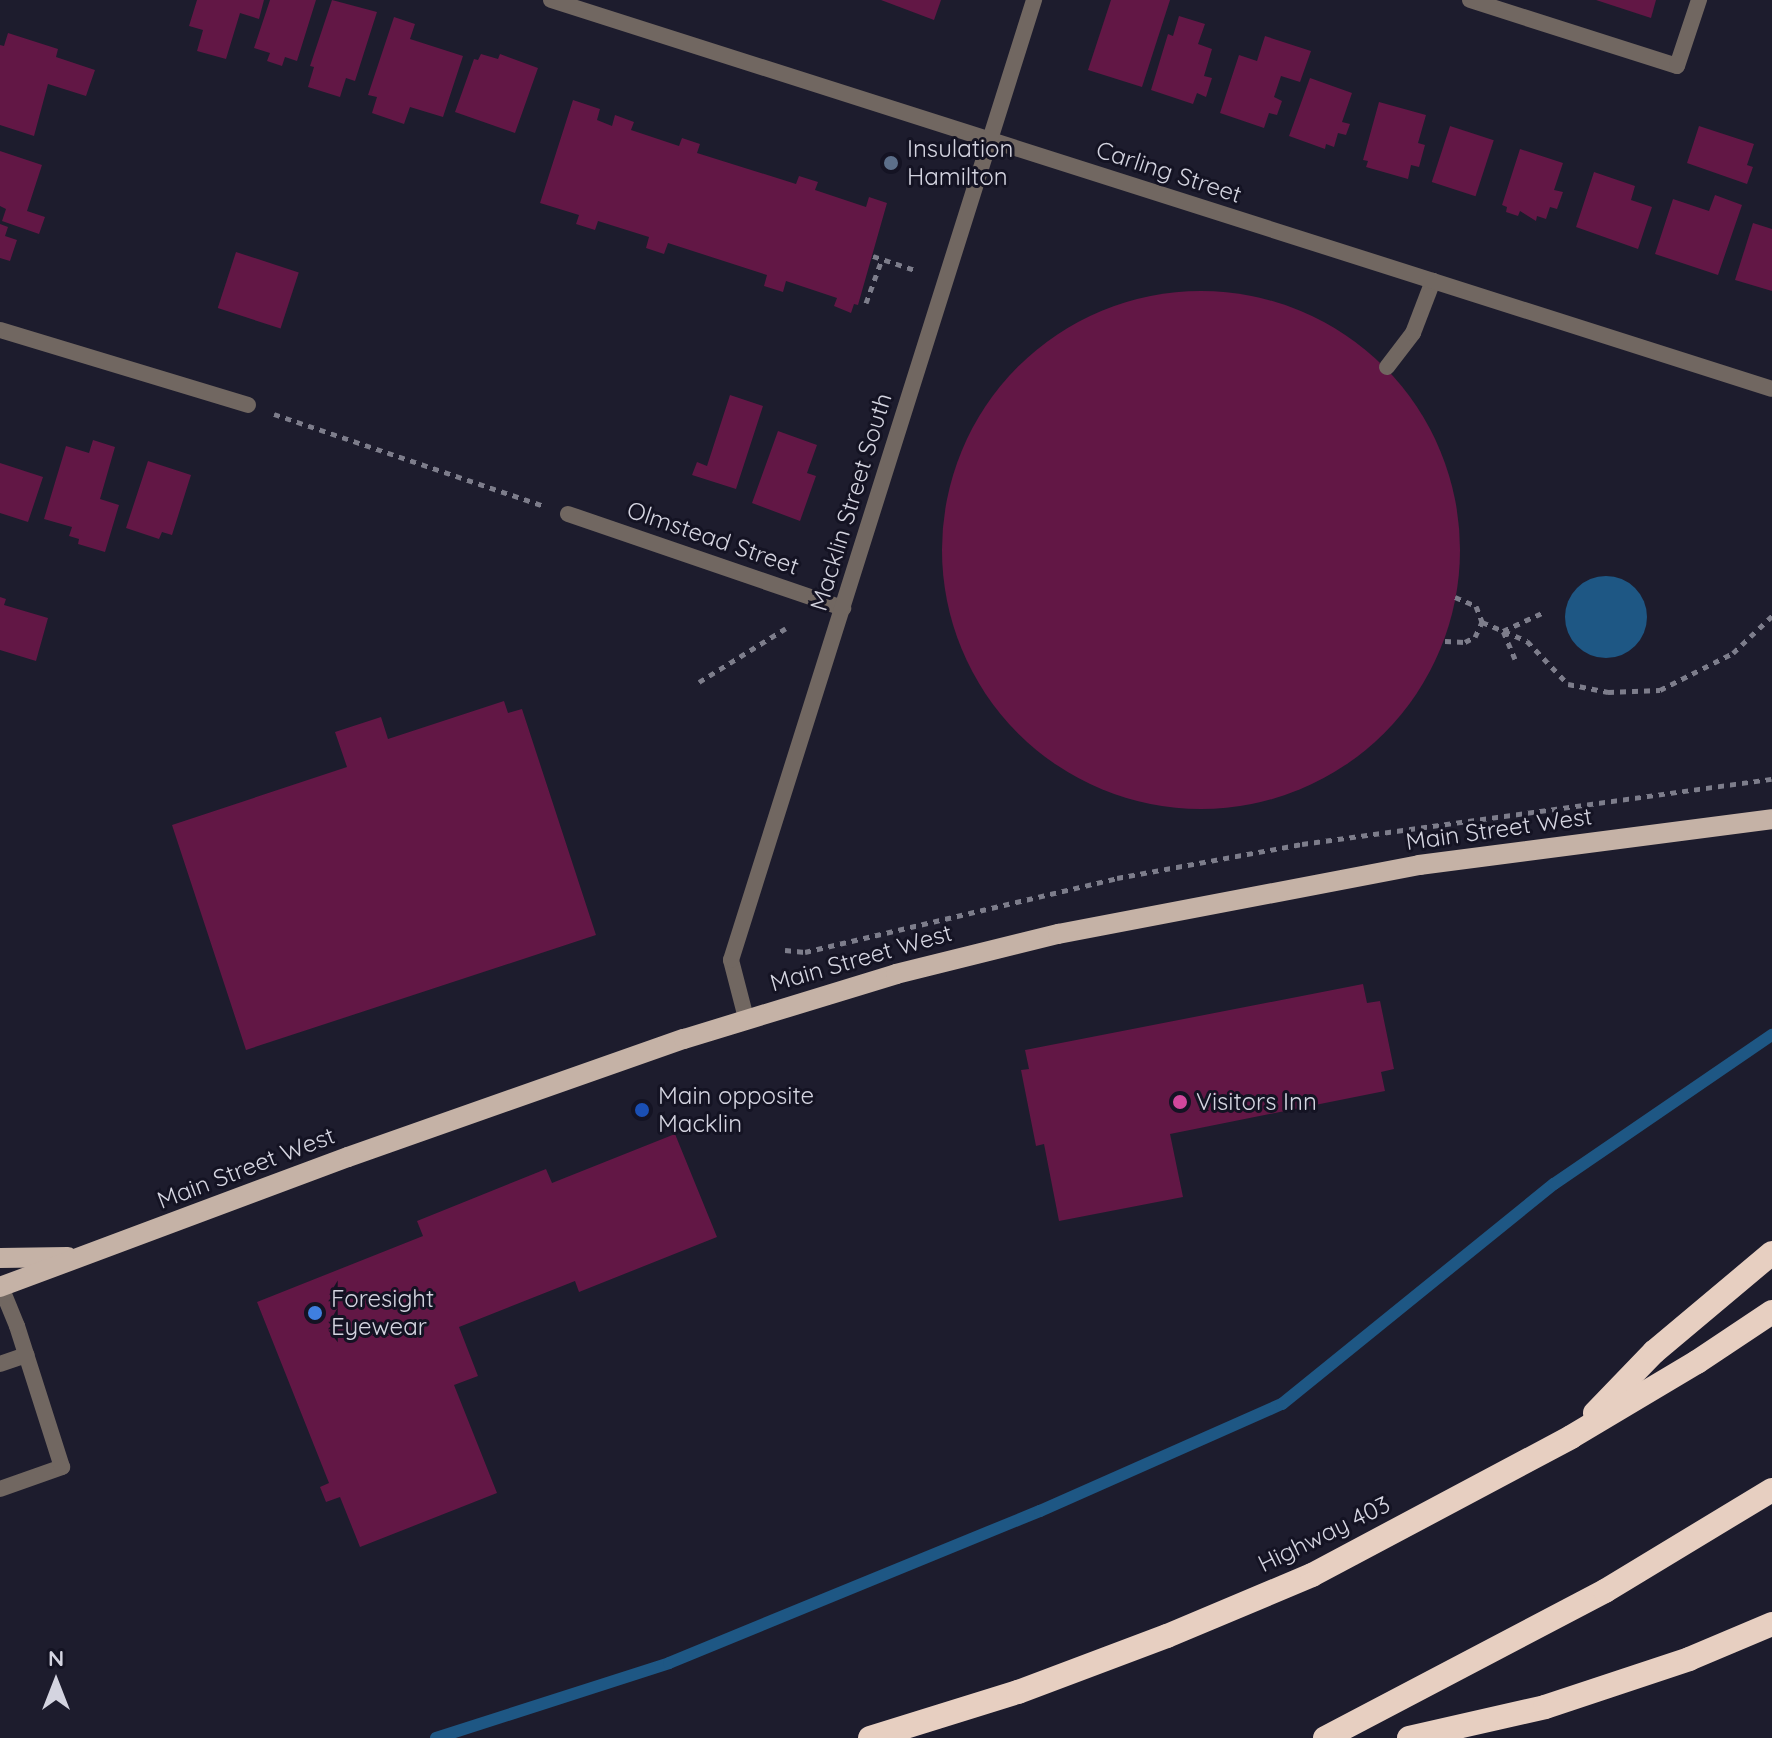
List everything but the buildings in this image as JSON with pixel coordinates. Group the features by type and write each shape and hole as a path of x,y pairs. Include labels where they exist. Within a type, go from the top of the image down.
{"highway":[{"path":"1571,1437 1654,1352 1772,1253"},
{"name":"Highway 403","path":"870,1738 1018,1692 1167,1636 1312,1575 1571,1437 1697,1362 1772,1312"},
{"path":"1325,1738 1605,1591 1772,1490"},
{"path":"1409,1738 1545,1707 1689,1659 1772,1624"}],"main road":[{"name":"Main Street West","path":"0,1287 348,1157 746,1018 896,974 1058,934 1419,865 1772,819"},
{"path":"0,1258 86,1257"}],"street":[{"name":"Carling Street","path":"551,0 1772,389"},
{"name":"Macklin Street South","path":"746,1018 731,960 1034,0"},
{"path":"1470,0 1677,66 1699,0"},
{"path":"1387,367 1413,333 1433,281"},
{"path":"0,330 248,405"},
{"name":"Olmstead Street","path":"568,514 843,608"},
{"path":"0,1287 26,1355 62,1467 0,1489"},
{"path":"0,1364 26,1355"}],"path":[{"path":"873,256 918,271"},
{"path":"866,303 882,259"},
{"path":"248,405 568,514"},
{"path":"1445,641 1465,642 1475,637 1482,622 1476,606 1455,597"},
{"path":"1503,631 1542,613"},
{"path":"1482,622 1527,641 1568,684 1608,692 1660,690 1733,653 1772,616"},
{"path":"699,682 786,628"},
{"path":"1503,631 1515,659"},
{"path":"785,950 805,952 1117,878 1302,844 1772,779"}],"water":[{"path":"1606,576 1622,579 1635,588 1644,601 1647,617 1644,633 1635,646 1622,655 1606,658 1590,655 1577,646 1568,633 1565,617 1568,601 1577,588 1590,579"}],"waterway":[{"path":"436,1738 669,1663 1040,1511 1282,1404 1554,1184 1772,1035"}],"place":[{"name":"Insulation Hamilton","path":"891,163"},
{"name":"Visitors Inn","path":"1180,1102"},
{"name":"Main opposite Macklin","path":"642,1110"},
{"name":"Foresight Eyewear","path":"315,1313"}]}
